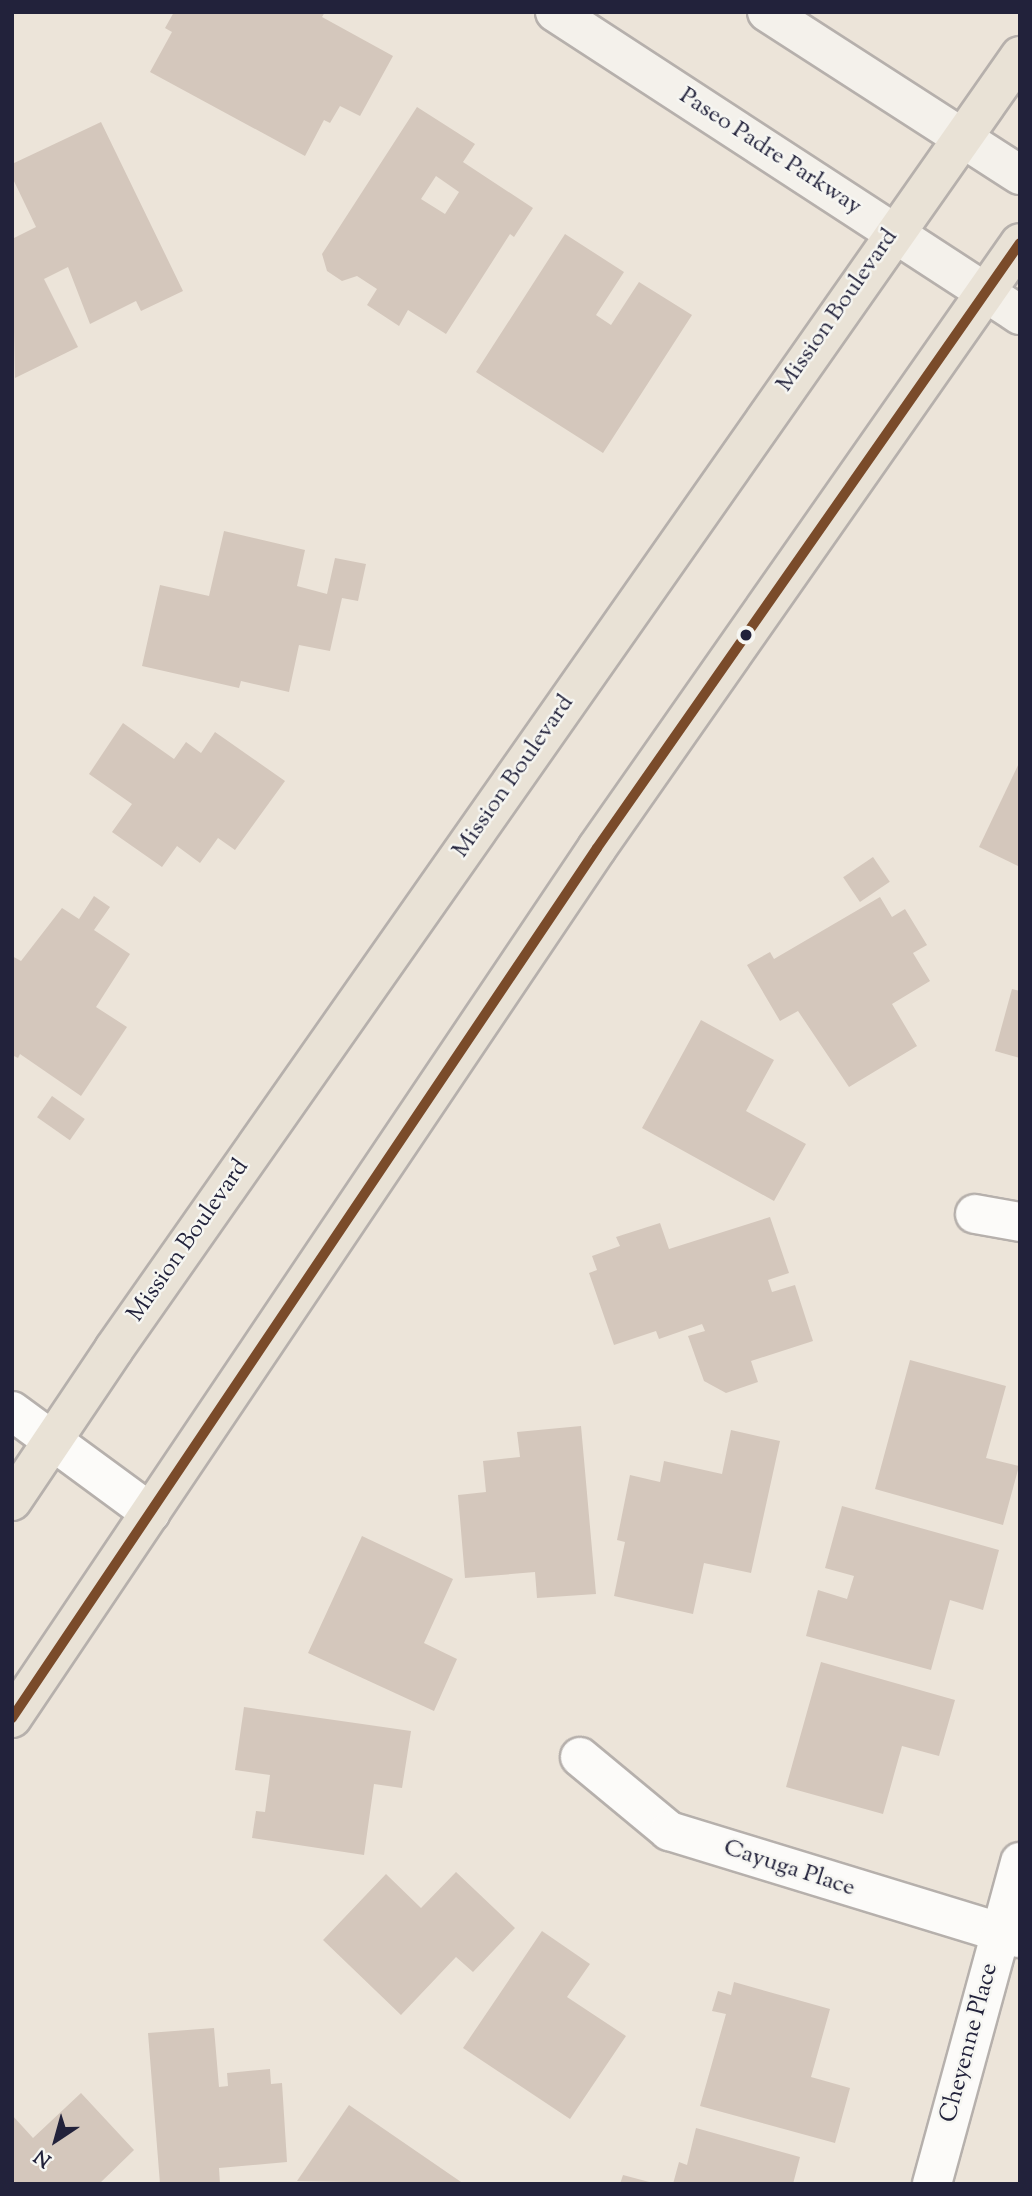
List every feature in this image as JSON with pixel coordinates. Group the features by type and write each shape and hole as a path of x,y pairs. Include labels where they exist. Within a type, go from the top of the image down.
{"main road":[{"name":"Paseo Padre Parkway","path":"555,12 1020,315"},
{"path":"767,12 958,138 1020,175"},
{"name":"Mission Boulevard","path":"12,1501 958,138 1020,56"},
{"path":"12,1718 597,848 1020,243"}],"street":[{"path":"975,1214 1020,1222"},
{"path":"12,1411 151,1513"},
{"name":"Cayuga Place","path":"580,1757 670,1831 1010,1937"},
{"name":"Cheyenne Place","path":"932,2184 1010,1937 1020,1862"}],"building":[{"path":"174,12 325,12 322,17 393,56 360,116 340,106 330,123 324,120 305,156 150,72 172,32 165,28"},
{"path":"417,107 475,144 463,162 533,208 514,237 510,234 446,334 408,310 399,326 367,305 377,289 357,276 342,281 327,271 322,254","holes":["436,176 459,192 445,214 421,199"]},
{"path":"101,122 183,291 141,311 136,301 90,324 68,267 44,279 78,347 15,378 12,239 36,227 12,177 12,164"},
{"path":"565,234 624,272 596,315 611,325 639,282 692,315 603,453 476,372"},
{"path":"224,531 305,550 297,586 327,594 335,558 366,564 358,601 342,598 330,651 299,645 289,692 241,681 239,688 142,666 160,585 209,596"},
{"path":"123,723 174,759 186,742 201,753 215,732 285,781 235,850 218,838 200,863 177,846 162,867 112,832 132,804 89,774"},
{"path":"1020,761 1020,867 979,847"},
{"path":"873,857 890,882 860,902 843,877"},
{"path":"94,896 110,907 94,930 130,954 96,1007 127,1027 81,1096 20,1054 18,1058 12,1055 12,956 21,961 62,908 79,919"},
{"path":"880,897 892,917 905,909 927,945 913,953 930,981 892,1004 917,1046 849,1087 798,1011 780,1021 747,965 770,952 774,959"},
{"path":"1012,989 1020,991 1020,1058 995,1051"},
{"path":"701,1020 774,1060 746,1111 806,1144 774,1201 642,1128"},
{"path":"52,1096 85,1119 70,1140 37,1117"},
{"path":"770,1217 789,1273 768,1280 772,1292 795,1285 813,1341 751,1361 758,1382 726,1393 704,1381 688,1336 705,1331 702,1324 659,1339 656,1331 614,1345 589,1273 597,1270 592,1256 620,1246 616,1237 660,1223 669,1249"},
{"path":"910,1360 1006,1386 986,1458 1019,1466 1003,1525 875,1489"},
{"path":"581,1426 596,1594 537,1598 535,1572 465,1578 458,1495 486,1492 483,1461 520,1457 517,1432"},
{"path":"731,1430 780,1441 751,1573 704,1563 693,1614 614,1596 625,1542 617,1540 630,1475 660,1482 664,1461 722,1474"},
{"path":"842,1506 999,1550 983,1610 950,1600 931,1670 806,1636 818,1590 847,1599 854,1576 825,1568"},
{"path":"362,1536 453,1579 424,1643 457,1659 434,1711 308,1653"},
{"path":"821,1662 955,1700 939,1756 902,1746 883,1814 786,1787"},
{"path":"244,1707 411,1731 402,1788 374,1784 364,1855 252,1838 256,1811 265,1812 270,1775 235,1770"},
{"path":"456,1872 515,1928 473,1972 456,1957 401,2015 323,1940 386,1874 421,1908"},
{"path":"542,1931 590,1964 567,1997 626,2036 570,2119 463,2048"},
{"path":"734,1982 830,2009 811,2077 850,2088 835,2143 700,2106 726,2014 712,2011 718,1991 731,1995"},
{"path":"214,2028 219,2087 228,2086 227,2073 270,2069 271,2084 282,2083 287,2162 219,2168 220,2184 160,2184 148,2033"},
{"path":"81,2093 134,2150 99,2184 12,2184 12,2115 33,2138"},
{"path":"349,2105 464,2184 297,2181"},
{"path":"696,2128 800,2157 793,2184 673,2184 679,2162 687,2165"},
{"path":"623,2175 653,2183 653,2184 620,2184"}],"transit line":[{"path":"12,1718 597,848 1020,243"}]}
